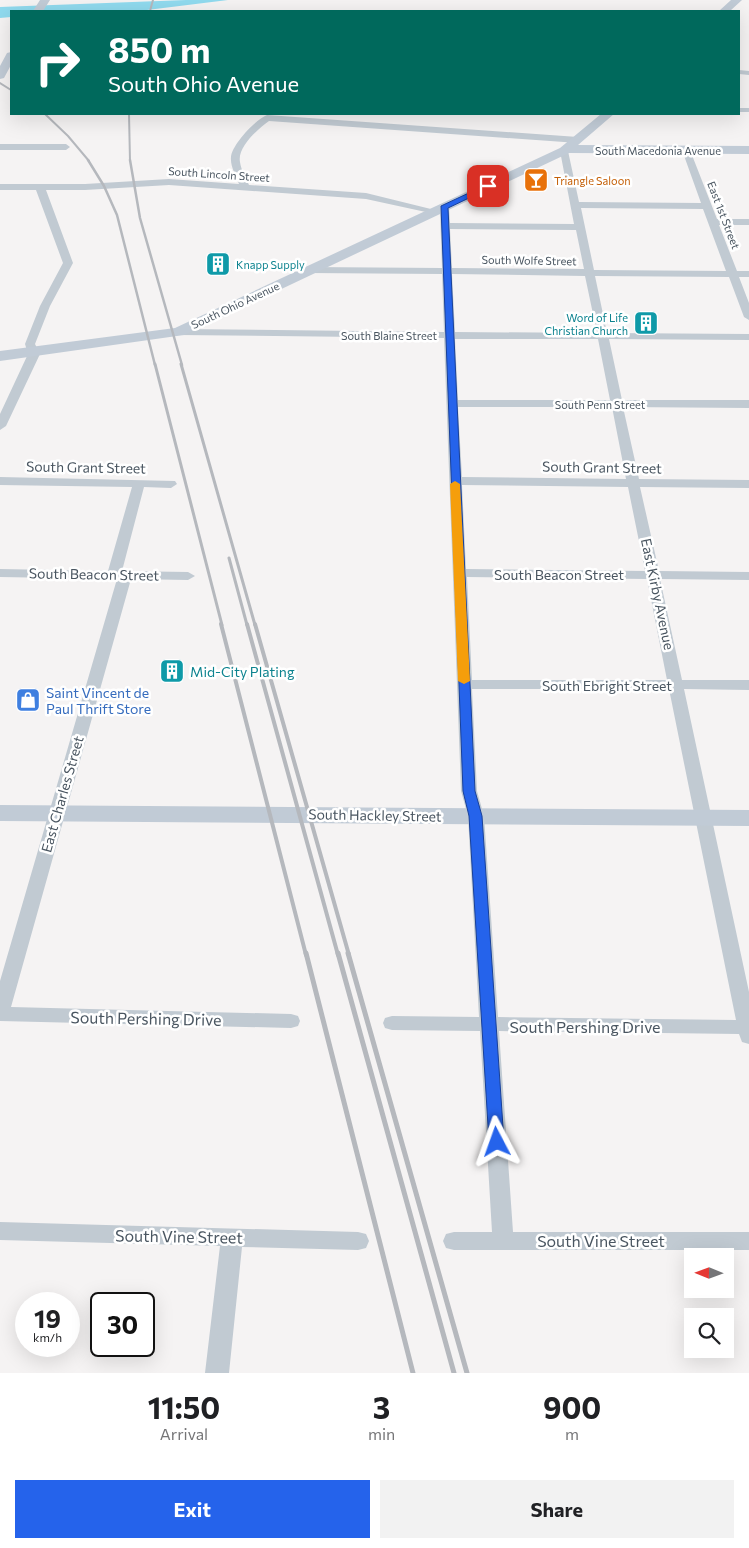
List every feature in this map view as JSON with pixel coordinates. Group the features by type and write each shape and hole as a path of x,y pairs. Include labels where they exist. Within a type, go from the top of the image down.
{"street":[{"path":"725,10 737,0"},
{"path":"0,76 10,57"},
{"path":"342,123 347,115"},
{"path":"566,150 607,115"},
{"path":"245,187 234,160 236,152 261,122 267,118 578,140"},
{"path":"0,147 66,147"},
{"name":"South Macedonia Avenue","path":"566,150 749,150"},
{"name":"South Ohio Avenue","path":"0,356 179,332 566,150"},
{"name":"East Kirby Avenue","path":"566,150 580,227 705,817 748,1030"},
{"name":"East 1st Street","path":"686,150 749,317"},
{"path":"540,162 556,162 568,168"},
{"name":"South Lincoln Street","path":"0,187 85,187 152,181 366,196 440,209"},
{"path":"0,426 34,352 30,349 30,344 36,327 68,263 40,187"},
{"path":"576,205 707,206"},
{"path":"440,209 445,226 469,791 476,816 503,1240"},
{"path":"713,222 749,222"},
{"path":"445,226 580,227"},
{"name":"South Wolfe Street","path":"308,270 749,274"},
{"name":"South Blaine Street","path":"179,332 749,337"},
{"name":"South Penn Street","path":"452,403 749,404"},
{"name":"South Grant Street","path":"0,481 171,484"},
{"name":"South Grant Street","path":"455,481 749,484"},
{"name":"East Charles Street","path":"0,1014 57,813 119,575 139,483"},
{"name":"South Beacon Street","path":"0,573 188,576"},
{"name":"South Beacon Street","path":"459,573 749,576"},
{"name":"South Ebright Street","path":"464,684 749,686"},
{"name":"South Hackley Street","path":"0,813 749,818"},
{"name":"South Pershing Drive","path":"0,1014 291,1021"},
{"name":"South Pershing Drive","path":"392,1023 748,1030"},
{"name":"South Vine Street","path":"0,1231 358,1240"},
{"path":"217,1373 232,1238"},
{"name":"South Vine Street","path":"454,1241 749,1240"}],"water":[{"path":"228,0 147,10 10,10 10,17 0,18 0,7"}],"railway":[{"path":"150,10 153,0"},
{"path":"0,83 10,89"},
{"path":"46,115 68,136 89,161"},
{"path":"129,115 130,161"},
{"path":"88,160 104,186 117,215 155,365"},
{"path":"130,160 140,218 182,365"},
{"path":"155,364 222,625"},
{"path":"181,364 255,625"},
{"path":"229,558 247,625"},
{"path":"221,624 306,955"},
{"path":"247,624 338,955"},
{"path":"255,624 349,955"},
{"path":"306,953 413,1373"},
{"path":"338,953 454,1373"},
{"path":"348,953 467,1373"}],"slow traffic":[{"path":"455,484 464,681"}],"place":[{"name":"Triangle Saloon","path":"536,180"},
{"name":"Knapp Supply","path":"218,264"},
{"name":"Word of Life Christian Church","path":"646,323"},
{"name":"Mid-City Plating","path":"172,671"},
{"name":"Saint Vincent de Paul Thrift Store","path":"28,700"}],"route":[{"path":"488,186 444,206 469,791 476,816 497,1142"}]}
